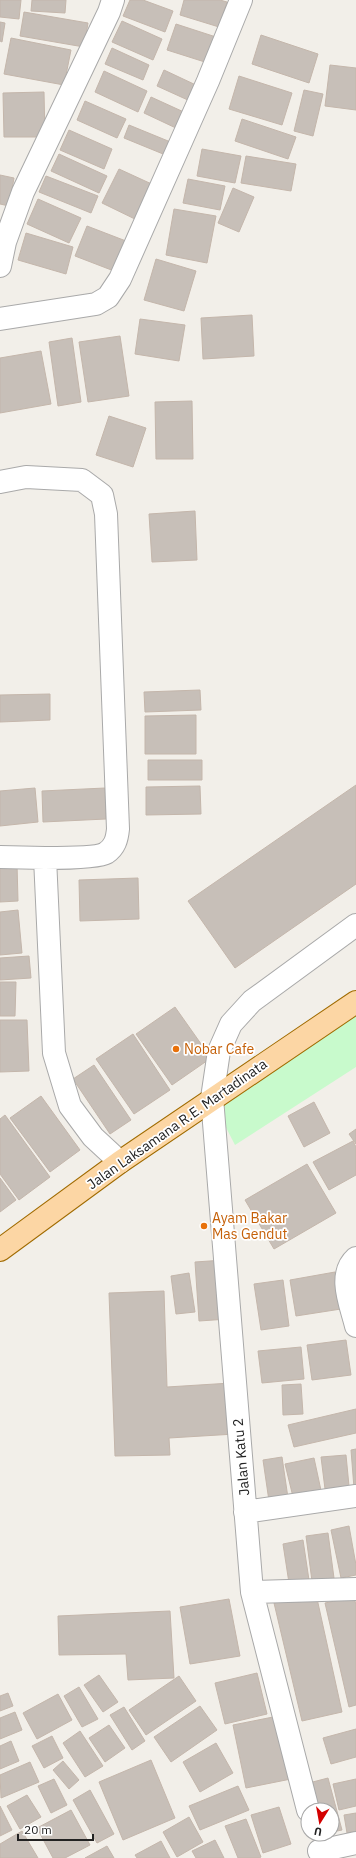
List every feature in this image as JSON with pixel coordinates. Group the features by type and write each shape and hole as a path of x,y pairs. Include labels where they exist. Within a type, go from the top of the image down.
{"main road":[{"name":"Jalan Laksamana R.E. Martadinata","path":"0,1250 120,1162 212,1098 356,1002"}],"street":[{"path":"0,266 5,242 23,192 106,18 113,0"},
{"path":"0,319 96,304 108,297 120,279 208,81 240,0"},
{"path":"0,482 26,477 82,480 102,495 106,514 118,829 117,839 113,847 105,854 45,858 0,857"},
{"path":"45,858 54,1053 70,1106 93,1137 120,1162"},
{"name":"Jalan Katu 2","path":"306,1802 252,1592 212,1098 220,1051 232,1024 252,1001 356,925"},
{"path":"356,1258 351,1263 347,1273 346,1285 356,1326"},
{"path":"245,1512 356,1496"},
{"path":"252,1592 356,1589"},
{"path":"316,1848 356,1843"},
{"path":"316,1848 343,1855 344,1858"}],"green space":[{"path":"356,1015 356,1067 235,1145 217,1110"}],"building":[{"path":"0,0 21,0 19,19 0,17"},
{"path":"32,0 66,0 65,13 31,11"},
{"path":"130,0 143,0 173,11 165,32 123,16"},
{"path":"184,0 220,0 227,2 219,27 180,15"},
{"path":"24,12 88,23 84,47 20,36"},
{"path":"122,21 162,39 153,60 112,42"},
{"path":"0,22 5,23 2,42 0,41"},
{"path":"176,24 216,37 208,63 167,50"},
{"path":"261,35 318,54 309,83 252,64"},
{"path":"11,38 71,50 64,85 4,74"},
{"path":"112,48 149,65 143,80 105,64"},
{"path":"330,65 356,68 356,110 325,106"},
{"path":"164,70 198,86 190,101 157,86"},
{"path":"104,71 147,91 138,112 95,92"},
{"path":"239,76 292,93 282,125 229,109"},
{"path":"304,90 323,94 313,136 294,131"},
{"path":"44,92 45,137 4,137 3,93"},
{"path":"151,97 186,113 178,129 144,113"},
{"path":"85,101 126,119 117,138 77,120"},
{"path":"242,119 296,137 288,159 235,141"},
{"path":"129,125 173,143 168,156 124,138"},
{"path":"69,130 112,149 104,169 60,150"},
{"path":"202,149 241,156 235,183 197,176"},
{"path":"59,154 107,176 99,193 51,171"},
{"path":"246,156 296,164 291,191 241,183"},
{"path":"119,169 156,186 139,221 102,203"},
{"path":"0,175 14,178 9,206 0,204"},
{"path":"46,176 98,196 91,213 39,192"},
{"path":"188,179 225,186 220,210 183,203"},
{"path":"233,188 254,197 239,232 218,223"},
{"path":"38,199 81,218 69,243 27,224"},
{"path":"174,209 216,216 207,263 166,255"},
{"path":"87,226 126,241 114,271 75,256"},
{"path":"26,233 73,247 66,274 18,260"},
{"path":"156,259 196,271 184,311 144,300"},
{"path":"252,315 254,356 203,359 201,318"},
{"path":"140,319 185,325 179,361 135,354"},
{"path":"120,336 129,396 88,402 79,342"},
{"path":"72,338 81,402 58,406 49,342"},
{"path":"41,351 51,404 0,413 0,358"},
{"path":"192,401 193,459 156,459 155,402"},
{"path":"109,416 146,428 133,467 96,455"},
{"path":"195,511 197,560 152,562 149,514"},
{"path":"200,690 201,710 145,712 144,692"},
{"path":"50,694 50,720 0,722 0,695"},
{"path":"196,715 196,754 145,754 145,716"},
{"path":"148,760 202,760 202,780 148,780"},
{"path":"356,785 356,884 235,968 188,901"},
{"path":"200,786 201,814 146,815 146,787"},
{"path":"35,788 38,822 0,826 0,791"},
{"path":"105,788 106,819 43,822 42,791"},
{"path":"0,864 17,864 18,901 0,902"},
{"path":"138,878 139,919 80,921 79,880"},
{"path":"18,910 22,953 0,955 0,912"},
{"path":"29,956 31,978 0,980 0,958"},
{"path":"0,982 16,982 15,1016 0,1016"},
{"path":"175,1007 211,1058 172,1085 136,1034"},
{"path":"0,1020 27,1020 29,1071 0,1072"},
{"path":"133,1034 170,1090 134,1114 96,1059"},
{"path":"94,1065 131,1120 110,1134 73,1079"},
{"path":"41,1096 80,1150 50,1172 10,1118"},
{"path":"314,1102 330,1133 304,1147 288,1116"},
{"path":"5,1115 50,1177 19,1200 0,1174 0,1119"},
{"path":"356,1129 356,1144 349,1134"},
{"path":"353,1141 356,1147 356,1175 329,1190 313,1162"},
{"path":"307,1164 336,1213 274,1249 245,1200"},
{"path":"0,1178 16,1200 0,1212"},
{"path":"224,1260 228,1319 199,1321 195,1262"},
{"path":"335,1272 341,1309 296,1316 290,1280"},
{"path":"189,1273 195,1312 176,1314 171,1276"},
{"path":"283,1280 289,1326 261,1330 254,1284"},
{"path":"164,1291 167,1387 231,1383 235,1434 169,1438 170,1455 115,1456 109,1293"},
{"path":"346,1340 351,1375 312,1380 307,1345"},
{"path":"301,1347 304,1379 262,1383 258,1351"},
{"path":"301,1384 303,1414 283,1415 282,1385"},
{"path":"356,1409 356,1433 294,1447 288,1425"},
{"path":"356,1449 356,1488 354,1488 351,1450"},
{"path":"346,1455 349,1486 325,1489 321,1457"},
{"path":"282,1457 288,1498 269,1501 263,1460"},
{"path":"314,1458 322,1495 294,1501 285,1464"},
{"path":"349,1526 356,1565 356,1575 341,1578 331,1530"},
{"path":"328,1533 334,1578 312,1581 306,1536"},
{"path":"303,1540 309,1580 289,1583 283,1544"},
{"path":"316,1594 342,1712 302,1721 274,1603"},
{"path":"354,1597 356,1605 356,1705 349,1707 325,1603"},
{"path":"229,1599 240,1656 190,1664 180,1607"},
{"path":"170,1611 174,1678 128,1680 126,1654 59,1655 58,1616"},
{"path":"257,1673 267,1714 225,1724 215,1683"},
{"path":"99,1675 118,1702 103,1712 84,1685"},
{"path":"179,1676 196,1701 146,1735 129,1710"},
{"path":"79,1687 98,1719 82,1727 64,1696"},
{"path":"8,1693 13,1706 0,1711 0,1696"},
{"path":"58,1694 72,1720 37,1739 23,1713"},
{"path":"200,1706 217,1730 171,1762 154,1737"},
{"path":"124,1707 145,1741 132,1750 110,1715"},
{"path":"15,1712 22,1730 0,1739 0,1718"},
{"path":"278,1716 291,1779 246,1788 233,1725"},
{"path":"109,1725 125,1748 105,1762 89,1738"},
{"path":"356,1729 356,1757 331,1764 323,1738"},
{"path":"80,1731 103,1766 85,1777 63,1743"},
{"path":"52,1736 63,1758 44,1768 32,1746"},
{"path":"11,1741 19,1761 0,1769 0,1746"},
{"path":"216,1743 233,1773 200,1792 183,1762"},
{"path":"151,1760 175,1818 123,1840 99,1782"},
{"path":"63,1761 79,1780 69,1789 53,1770"},
{"path":"30,1762 39,1782 1,1798 0,1775"},
{"path":"328,1778 334,1802 310,1802 305,1784"},
{"path":"54,1779 67,1805 51,1813 38,1786"},
{"path":"356,1779 356,1806 340,1810 340,1802 337,1802 333,1784"},
{"path":"238,1786 249,1810 200,1830 189,1806"},
{"path":"90,1790 114,1834 97,1843 73,1800"},
{"path":"27,1795 41,1817 20,1829 7,1806"},
{"path":"0,1806 12,1830 0,1836"},
{"path":"279,1807 291,1844 263,1853 251,1815"},
{"path":"71,1810 90,1845 65,1858 53,1858 37,1828"},
{"path":"356,1813 356,1831 347,1833 344,1815"},
{"path":"189,1817 203,1842 177,1857 163,1832"},
{"path":"246,1819 261,1857 259,1858 238,1858 225,1826"},
{"path":"22,1831 38,1858 0,1858 0,1844"},
{"path":"215,1840 224,1858 196,1858 192,1851"},
{"path":"161,1841 170,1858 137,1858 135,1855"},
{"path":"107,1846 114,1858 85,1858"}],"place":[{"name":"Nobar Cafe","path":"176,1049"},
{"name":"Ayam Bakar Mas Gendut","path":"204,1226"}]}
